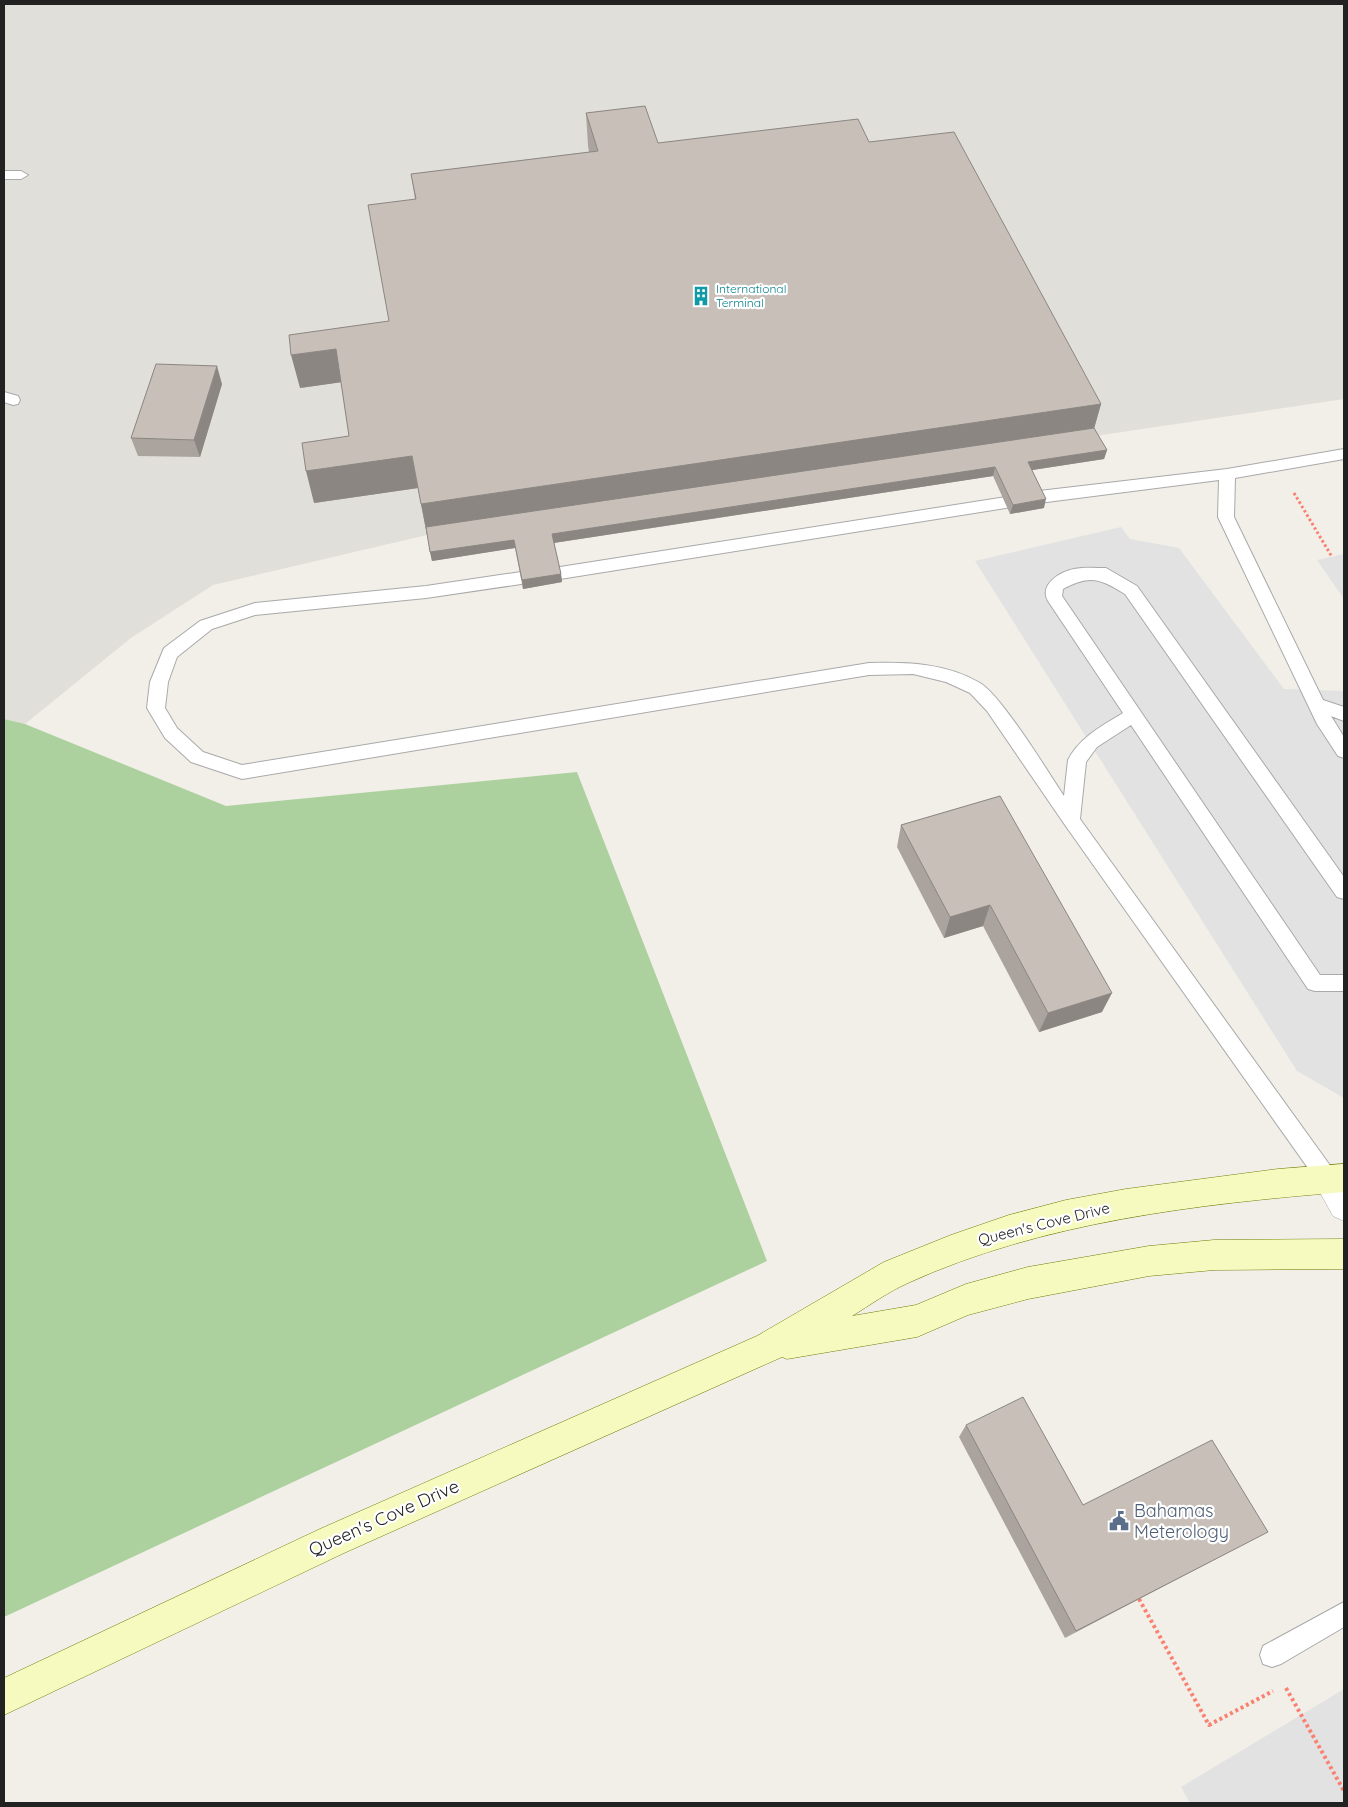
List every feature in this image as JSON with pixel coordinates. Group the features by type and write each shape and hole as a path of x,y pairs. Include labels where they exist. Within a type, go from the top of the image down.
{"street":[{"path":"1336,1178 1344,1206"},
{"name":"Queen's Cove Drive","path":"4,1697 332,1542 768,1347 895,1274 951,1250 1009,1230 1066,1215 1126,1204 1336,1178"},
{"name":"Queen's Cove Drive","path":"768,1347 917,1321 966,1300 1028,1283 1140,1262 1223,1254 1344,1254"}],"lane":[{"path":"4,175 20,175"},
{"path":"1039,497 1227,474 1344,454"},
{"path":"1227,474 1226,517 1317,705 1344,751"},
{"path":"560,573 1006,503"},
{"path":"1344,891 1131,590 1106,574 1074,575 1055,586 1054,597 1135,714 1315,983 1344,983"},
{"path":"521,578 426,592 255,609 206,625 170,653 159,682 156,708 171,733 197,757 242,772 869,669 913,668 949,676 976,688 993,706 1072,820 1336,1178"},
{"path":"1317,705 1344,714"},
{"path":"1072,820 1077,760 1091,742 1135,714"},
{"path":"1272,1655 1344,1614"}],"path":[{"path":"1277,464 1332,557"},
{"path":"1139,1599 1209,1725 1285,1685 1344,1791"}],"shaded area":[{"path":"4,4 1344,4 1344,399 427,535 213,585 131,638 25,724 4,719"},
{"path":"1121,527 1130,539 1179,548 1284,689 1344,691 1344,1098 1297,1071 975,561"},
{"path":"1344,554 1344,599 1317,560"},
{"path":"1344,1689 1344,1803 1190,1803 1181,1787"}],"green space":[{"path":"4,719 25,724 226,806 577,772 767,1261 4,1617"}],"building":[{"name":"International Terminal","path":"645,106 658,143 858,119 869,142 954,132 1101,404 421,504 412,456 306,471 302,443 349,436 336,349 291,355 289,335 389,321 368,205 416,199 411,174 598,151 586,113"},
{"path":"156,364 217,366 194,440 131,438"},
{"path":"1094,428 1107,450 1028,462 1046,499 1013,505 995,467 552,534 561,574 522,580 514,540 430,552 426,527"},
{"path":"1000,796 1112,993 1048,1013 990,905 950,917 901,825"},
{"path":"1023,1397 1083,1505 1212,1440 1268,1532 1076,1631 966,1425"}],"place":[{"name":"International Terminal","path":"701,296"},
{"name":"Bahamas Meterology","path":"1119,1521"}]}
